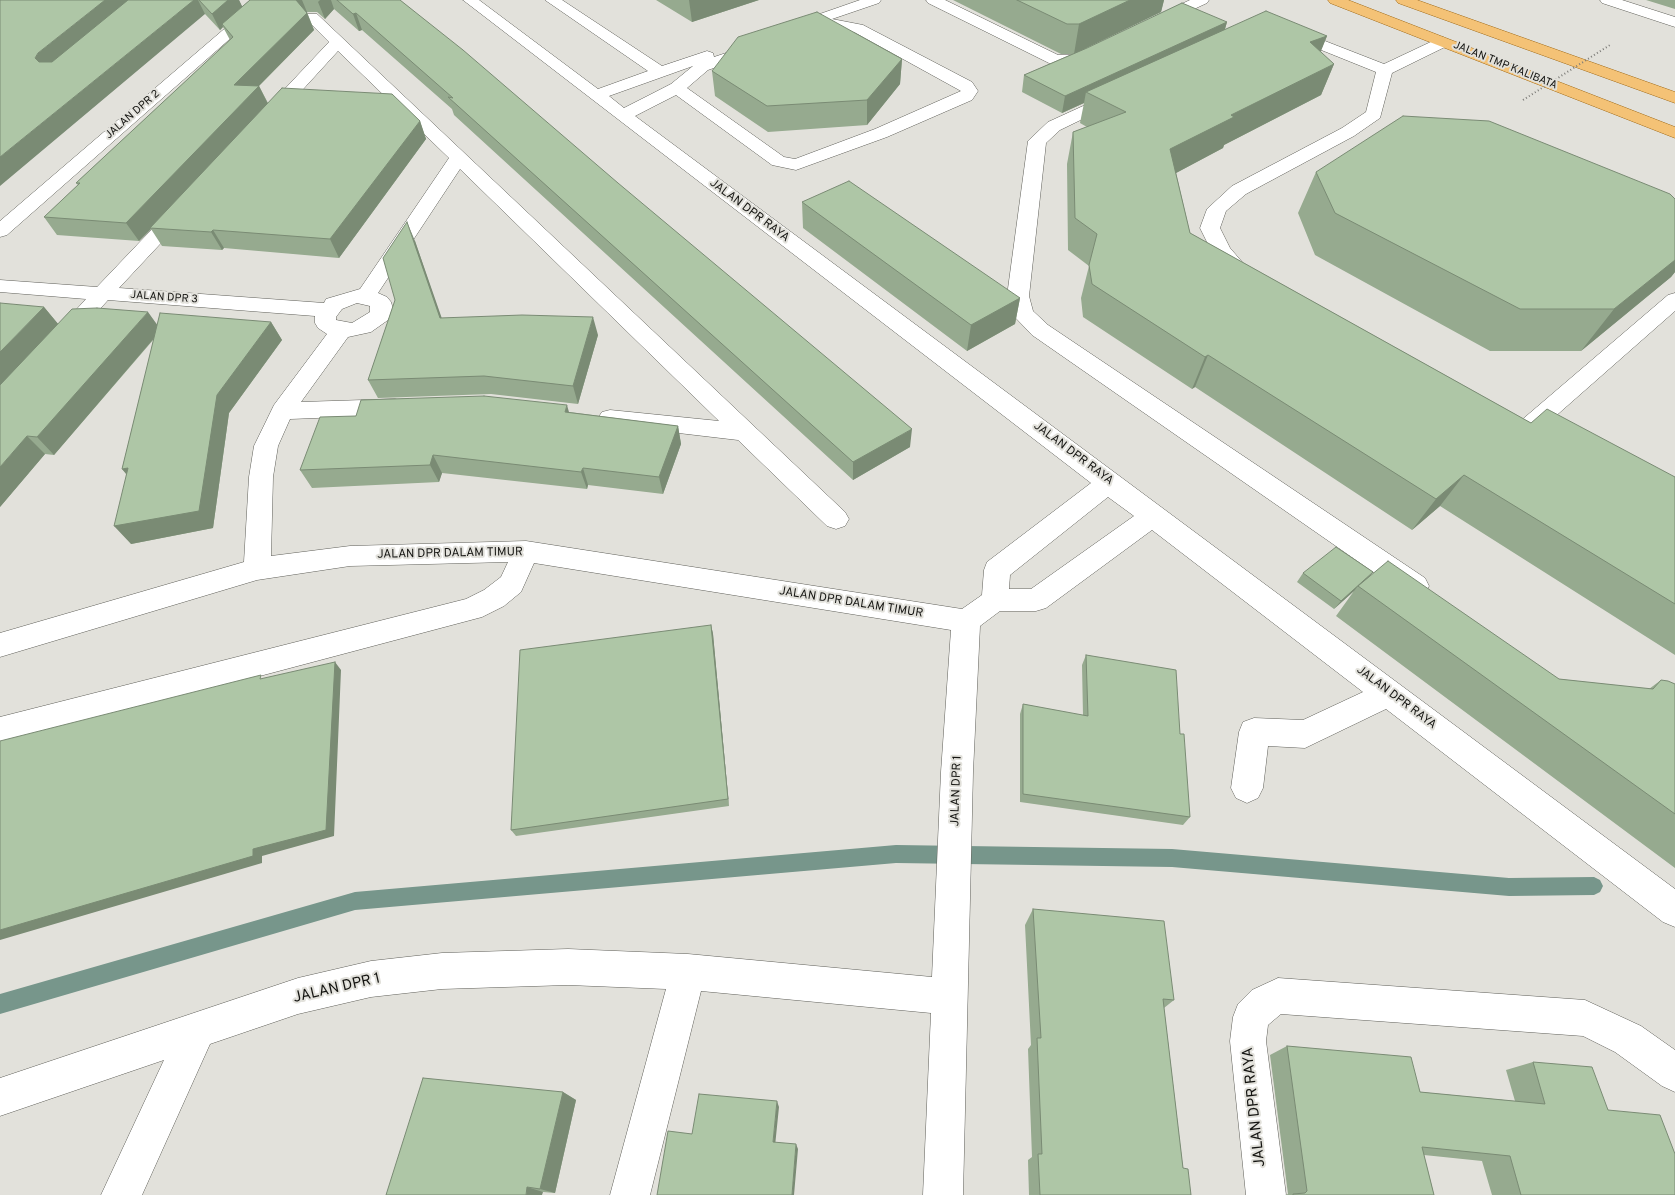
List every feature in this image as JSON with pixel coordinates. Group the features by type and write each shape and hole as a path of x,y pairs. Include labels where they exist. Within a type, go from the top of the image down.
{"main road":[{"path":"1403,0 1675,98"},
{"name":"JALAN TMP KALIBATA","path":"1337,1 1675,132"}],"street":[{"name":"JALAN DPR 2","path":"0,231 267,0"},
{"name":"JALAN DPR RAYA","path":"470,0 1675,910"},
{"path":"552,0 660,72"},
{"path":"622,115 677,88 702,67 874,0"},
{"path":"933,0 1054,60 1077,60 1103,47"},
{"path":"1607,0 1675,22"},
{"path":"1147,26 1194,1"},
{"path":"312,17 836,520"},
{"path":"596,95 660,72 778,37 832,24 858,28 966,86 970,91 966,96 881,133 796,165 778,161 677,88"},
{"path":"1267,25 1274,26 1385,70 1443,42"},
{"path":"257,128 338,42"},
{"path":"1260,286 1242,276 1221,250 1210,228 1217,209 1239,190 1348,132 1383,118 1385,70"},
{"path":"1138,86 1054,126 1036,141 1018,296 1023,314 1040,330 1436,600"},
{"path":"366,296 458,158"},
{"path":"52,349 197,193"},
{"name":"JALAN DPR 3","path":"0,286 328,310"},
{"path":"366,296 380,302 382,309 380,315 363,327 341,330 332,328 326,323 325,316 328,310 344,299 366,296"},
{"path":"1525,430 1675,300"},
{"path":"257,570 261,477 266,446 282,411 341,330"},
{"path":"282,411 413,407"},
{"path":"592,416 745,432"},
{"path":"995,600 997,570 1110,482"},
{"path":"966,621 995,600 1036,600 1154,515"},
{"path":"0,731 472,609 494,598 510,584 526,551"},
{"name":"JALAN DPR DALAM TIMUR","path":"0,645 257,570 350,556 526,551 966,621"},
{"name":"JALAN DPR 1","path":"944,1195 958,772 966,621"},
{"path":"1247,788 1254,732 1305,734 1390,693"},
{"name":"JALAN DPR 1","path":"0,1097 298,996 371,979 442,971 568,968 688,972 950,997"},
{"path":"630,1195 688,972"},
{"name":"JALAN DPR RAYA","path":"1266,1195 1248,1041 1251,1018 1266,1003 1278,996 1585,1018 1628,1039 1675,1073"},
{"path":"121,1195 196,1031"}],"path":[{"path":"1523,100 1610,44"}],"building":[{"path":"0,0 105,0 38,53 35,58 39,62 52,62 128,0 194,0 0,157"},
{"path":"199,0 228,0 212,14"},
{"path":"250,0 296,0 307,13 234,85 259,86 126,223 44,217 80,183 76,183 233,37 222,24"},
{"path":"337,0 400,0 463,50 618,183 912,429 853,462 448,97 453,98 356,13 353,14"},
{"path":"1017,0 1130,0 1079,24 1067,24"},
{"path":"1182,3 1227,22 1065,96 1024,75 1087,48"},
{"path":"1266,11 1327,36 1310,42 1334,64 1231,115 1234,117 1170,149 1190,233 1531,423 1547,409 1675,477 1675,604 1464,475 1436,499 1208,355 1205,357 1092,284 1089,265 1097,234 1075,218 1073,132 1126,112 1086,92"},
{"path":"817,12 902,59 867,100 767,106 712,71 738,37"},
{"path":"282,88 392,94 420,121 330,239 213,230 211,232 150,228"},
{"path":"1403,116 1489,121 1670,194 1675,199 1675,260 1614,309 1520,309 1335,213 1316,172"},
{"path":"849,181 1020,298 971,325 802,202"},
{"path":"407,222 440,318 522,315 593,317 573,386 484,376 368,380 395,300 383,258"},
{"path":"0,303 44,307 0,352"},
{"path":"97,308 148,312 37,437 27,436 0,467 0,385 72,309"},
{"path":"160,313 271,322 217,395 199,511 114,526 128,468 122,469"},
{"path":"484,396 567,405 565,412 678,426 659,477 583,468 581,472 433,455 430,465 300,470 320,417 356,416 361,400"},
{"path":"1336,547 1373,572 1341,601 1303,573"},
{"path":"1388,561 1559,679 1653,689 1661,680 1675,684 1675,814 1358,586"},
{"path":"711,625 728,799 511,830 520,650"},
{"path":"1086,655 1176,670 1180,734 1184,734 1190,817 1023,794 1023,704 1088,716"},
{"path":"335,662 326,830 253,849 253,856 0,930 0,741 261,675 260,679"},
{"path":"1033,909 1164,921 1174,1000 1163,999 1183,1168 1188,1169 1191,1195 1040,1195 1038,1154 1042,1154 1037,1038 1041,1038"},
{"path":"1287,1046 1411,1057 1420,1092 1545,1104 1533,1062 1592,1067 1608,1110 1660,1115 1675,1154 1675,1195 1521,1195 1510,1156 1422,1147 1434,1195 1293,1195 1307,1191"},
{"path":"423,1078 563,1092 540,1189 527,1187 526,1195 386,1195"},
{"path":"699,1094 777,1101 773,1142 796,1144 792,1195 657,1195 668,1131 692,1134"}],"waterway":[{"path":"0,1004 355,901 896,854 1172,858 1509,887 1594,886"}]}
